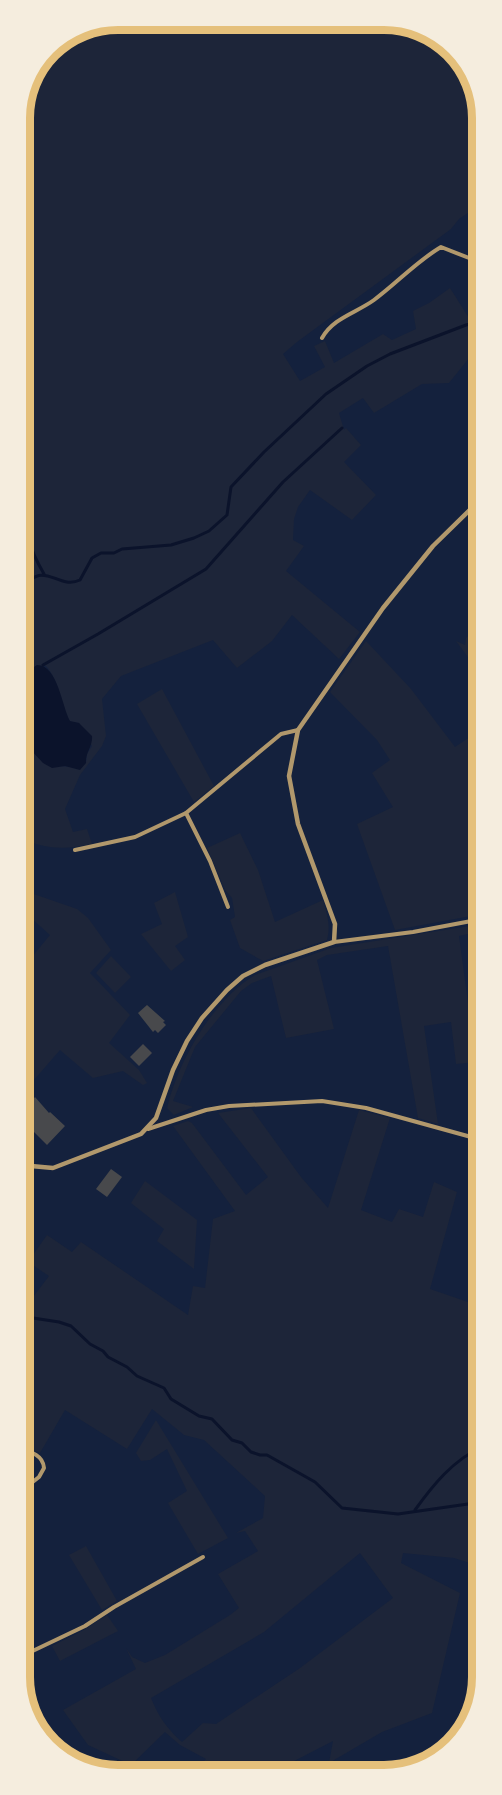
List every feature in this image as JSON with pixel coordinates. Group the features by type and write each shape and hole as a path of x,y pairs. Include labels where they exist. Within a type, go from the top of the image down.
{"street":[{"path":"322,338 335,322 373,300 441,247 469,258 472,256"},
{"path":"334,942 335,924 297,824 289,776 298,730 383,608 433,546 472,508"},
{"path":"75,850 135,837 186,813 281,734 298,730"},
{"path":"186,813 214,870 228,907"},
{"path":"148,1129 156,1118 173,1070 187,1041 202,1018 243,976 265,965 334,942 472,922"},
{"path":"30,1166 42,1168 64,1165 141,1134 148,1129 206,1110 229,1106 322,1101 366,1108 472,1137"},
{"path":"30,1452 42,1460 44,1468 39,1477 30,1484"},
{"path":"30,1652 85,1626 114,1606 203,1557"}],"shaded area":[{"path":"118,30 384,30 412,35 437,48 457,69 469,96 472,118 472,211 283,354 300,381 325,367 314,346 325,341 334,363 383,334 392,340 416,329 413,311 450,288 469,318 472,316 472,354 449,383 422,384 374,413 363,398 339,413 344,430 346,428 361,445 344,462 376,495 352,520 310,490 298,507 294,519 293,540 304,546 286,571 360,632 339,659 292,615 272,641 237,668 213,640 121,676 102,699 106,736 102,746 80,775 65,809 73,832 87,829 92,844 56,848 30,842 30,749 61,766 70,767 86,763 87,754 92,746 79,723 70,722 51,672 46,666 43,665 30,673 32,639 30,636 30,113 39,79 48,65 74,42 90,35"},
{"path":"470,634 472,635 472,663 456,641 465,645 466,638"},
{"path":"366,641 411,689 455,747 472,736 472,916 395,930 357,824 393,807 372,773 390,760 377,740 330,692"},
{"path":"37,665 50,672 55,679 70,721 79,723 92,736 86,763 80,770 65,766 52,768 43,763 30,749 30,671"},
{"path":"162,689 214,786 194,802 137,704"},
{"path":"240,833 258,870 275,922 323,900 329,925 327,940 263,961 240,948 230,920 235,917 232,898 225,890 207,848"},
{"path":"175,892 188,937 175,946 185,960 171,971 141,934 162,924 154,903"},
{"path":"30,893 77,909 88,918 111,950 90,973 130,1015 109,1043 139,1070 147,1083 143,1085 123,1071 93,1078 60,1050 33,1081 30,1078 30,959 50,935 30,917"},
{"path":"472,926 472,933 459,936 472,1032 472,1062 456,1064 451,1022 424,1026 438,1124 418,1118 388,946 327,955 317,960 334,1029 286,1038 271,976 252,983 241,991 195,1047 173,1101 193,1107 174,1115 167,1108 179,1071 199,1033 225,1000 255,975 331,948"},
{"path":"111,956 131,977 115,993 96,973"},
{"path":"251,1108 301,1177 328,1208 359,1110 390,1118 361,1210 392,1222 399,1209 423,1217 434,1182 457,1192 430,1289 471,1303 472,1300 472,1564 454,1558 403,1553 401,1563 460,1593 432,1713 382,1732 329,1763 333,1741 286,1765 200,1765 206,1759 180,1745 165,1732 131,1765 88,1745 63,1710 136,1669 126,1648 132,1657 145,1663 165,1655 239,1608 218,1574 258,1551 245,1531 236,1533 263,1518 265,1496 204,1440 184,1435 152,1409 127,1449 65,1410 40,1453 30,1449 30,1301 49,1276 30,1263 30,1259 47,1235 72,1252 81,1242 188,1315 193,1286 205,1288 213,1219 235,1211 173,1126 188,1121 192,1123 246,1195 268,1177 218,1113","holes":["360,1553 393,1598 300,1668 216,1724 203,1723 182,1742 164,1722 151,1698 264,1632"]},
{"path":"145,1181 197,1220 194,1269 157,1241 164,1229 131,1203"},
{"path":"156,1420 228,1538 198,1554 168,1503 187,1491 167,1449 150,1460 141,1461 136,1453"},
{"path":"86,1546 117,1601 102,1610 69,1555"},
{"path":"107,1615 118,1631 60,1661 52,1646"}],"building":[{"path":"147,1005 165,1021 163,1022 166,1025 158,1033 155,1030 153,1032 138,1013"},
{"path":"143,1044 152,1053 139,1066 130,1057"},
{"path":"35,1097 65,1126 47,1145 30,1128 30,1103"},
{"path":"111,1169 122,1177 107,1197 96,1189"}],"waterway":[{"path":"30,580 36,576 43,575 71,582 80,580 92,558 101,553 171,545 209,531 227,515 231,487 264,452 326,394 367,366 390,354 472,324"},
{"path":"43,665 206,569 283,482 342,428"},
{"path":"30,543 44,574"},
{"path":"30,1318 71,1326 108,1357 127,1367 137,1376 164,1388 171,1399 199,1416 212,1419 232,1440 242,1443 251,1452 267,1455 315,1482 342,1508 398,1514 472,1503"},
{"path":"415,1510 436,1483 472,1452"}]}
